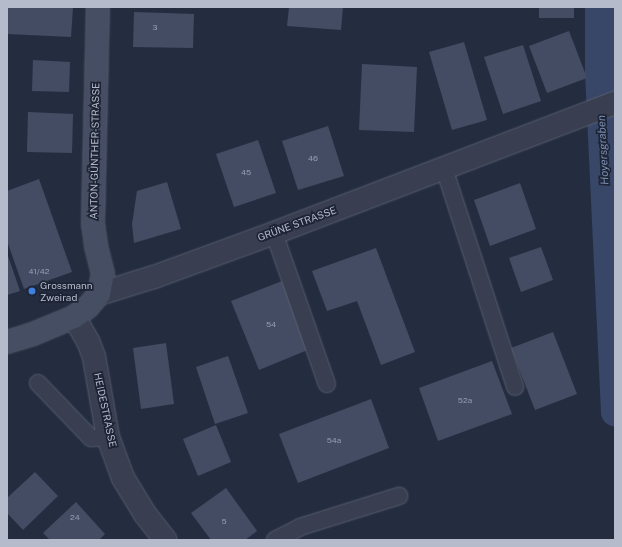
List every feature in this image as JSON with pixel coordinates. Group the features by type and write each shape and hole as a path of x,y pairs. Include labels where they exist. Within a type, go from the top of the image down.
{"main road":[{"name":"ANTON-GÜNTHER-STRASSE","path":"98,7 93,223 96,245 103,274 99,294"},
{"path":"7,342 33,334 74,317 88,307 99,294"}],"street":[{"name":"GRÜNE STRASSE","path":"99,294 154,277 274,233 592,110 615,103"},
{"name":"HEIDESTRASSE","path":"74,317 88,342 94,357 108,437 123,478 145,514 165,540"}],"lane":[{"path":"444,168 515,387"},
{"path":"274,233 327,384"},
{"path":"38,383 91,438 108,437"},
{"path":"275,540 300,527 399,496"}],"building":[{"path":"7,7 73,7 71,37 7,34"},
{"path":"289,7 343,7 341,30 287,26"},
{"path":"539,7 574,7 574,18 539,18"},
{"path":"134,12 194,14 193,48 133,47"},
{"path":"569,31 587,78 547,93 529,46"},
{"path":"464,42 487,120 452,130 429,52"},
{"path":"523,45 541,101 503,114 484,57"},
{"path":"33,60 70,62 69,92 32,91"},
{"path":"362,64 417,67 414,132 359,130"},
{"path":"28,112 73,114 72,153 27,152"},
{"path":"328,126 344,176 298,190 282,141"},
{"path":"258,140 276,193 234,207 216,154"},
{"path":"39,179 72,272 24,289 7,241 7,191"},
{"path":"167,182 181,229 134,243 132,224 137,191"},
{"path":"520,183 536,229 490,246 474,200"},
{"path":"541,247 553,280 521,292 509,258"},
{"path":"376,248 415,352 381,365 357,301 327,311 312,271"},
{"path":"7,253 20,291 7,295"},
{"path":"282,281 310,349 259,370 231,301"},
{"path":"553,332 577,394 535,410 511,348"},
{"path":"166,343 174,404 141,409 133,348"},
{"path":"228,356 248,413 215,424 196,367"},
{"path":"492,361 512,414 438,441 419,388"},
{"path":"371,399 389,448 298,483 279,434"},
{"path":"216,425 231,462 198,476 183,439"},
{"path":"35,472 58,496 23,530 7,513 7,498"},
{"path":"226,488 257,531 245,540 211,540 191,513"},
{"path":"76,502 105,534 99,540 50,540 43,533"}],"waterway":[{"name":"Hoyersgraben","path":"599,7 599,72 615,412"}],"place":[{"name":"Grossmann Zweirad","path":"32,291"}]}
